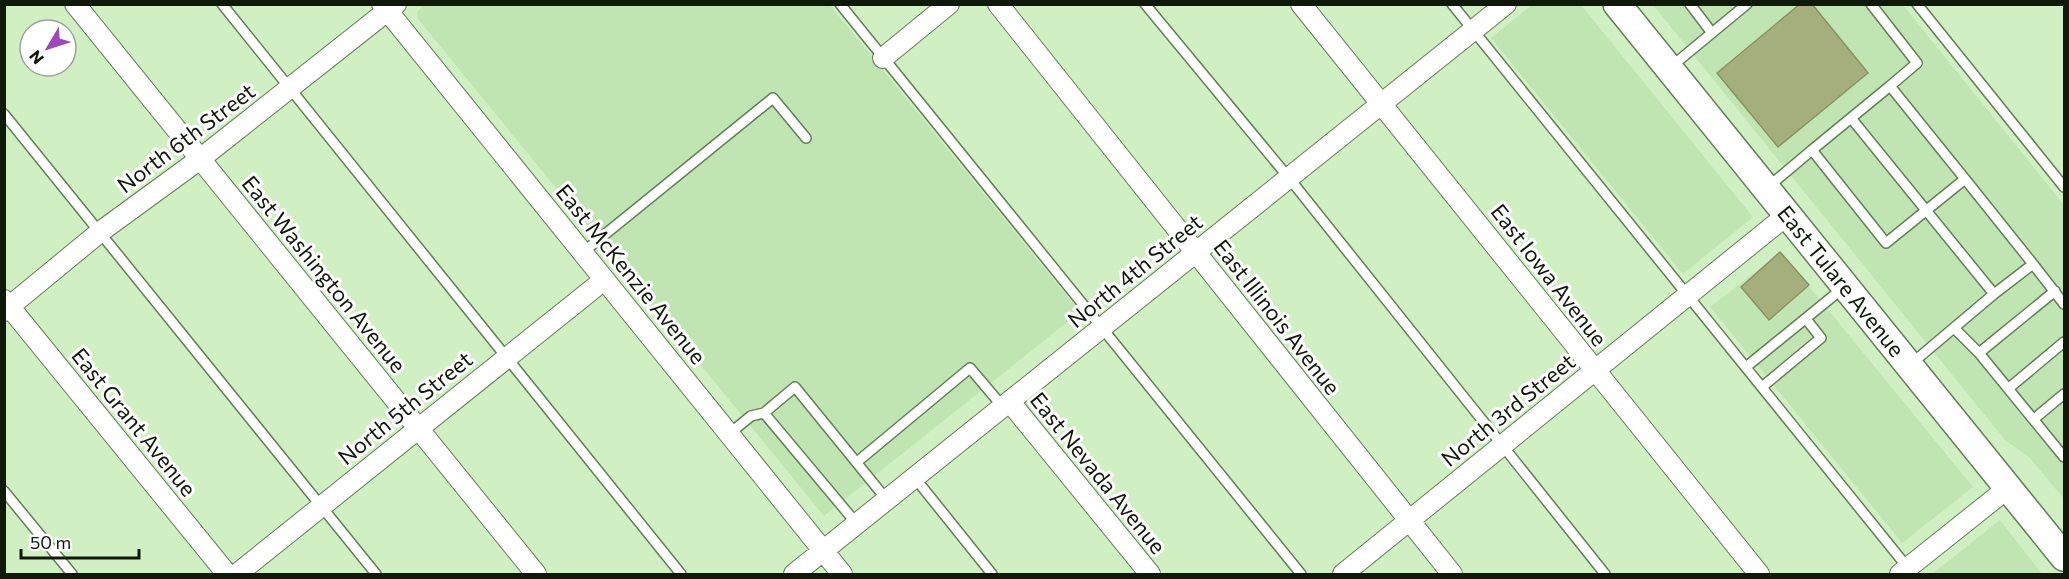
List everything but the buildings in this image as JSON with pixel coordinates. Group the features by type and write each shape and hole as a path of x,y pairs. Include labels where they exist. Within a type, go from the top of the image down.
{"main road":[{"name":"East Tulare Avenue","path":"1617,4 2064,557"}],"street":[{"name":"East Washington Avenue","path":"75,4 536,574"},
{"path":"883,58 949,4"},
{"name":"East Illinois Avenue","path":"998,4 1452,574"},
{"name":"East Iowa Avenue","path":"1301,4 1759,574"},
{"name":"North 4th Street","path":"794,574 1506,4"},
{"name":"North 6th Street","path":"6,306 289,90 388,7"},
{"name":"East McKenzie Avenue","path":"388,7 582,253 842,574"},
{"name":"North 3rd Street","path":"1343,574 1787,215"},
{"name":"North 5th Street","path":"237,574 604,280"},
{"name":"East Grant Avenue","path":"6,306 227,574"},
{"name":"East Nevada Avenue","path":"1006,405 1150,574"},
{"path":"1907,572 2008,488"}],"lane":[{"path":"222,4 681,574"},
{"path":"840,4 1301,574"},
{"path":"1145,4 1289,178 1605,574"},
{"path":"1452,4 1746,367 1907,572"},
{"path":"1690,4 1712,33"},
{"path":"1669,69 1747,4"},
{"path":"1766,189 1917,63 1870,4"},
{"path":"1917,4 2064,187"},
{"path":"1890,86 2064,304"},
{"path":"582,253 773,98 806,138"},
{"path":"4,114 376,574"},
{"path":"1851,118 1994,294"},
{"path":"1812,150 1886,243 1965,179"},
{"path":"1910,366 1994,294 2033,264"},
{"path":"1746,367 1845,287"},
{"path":"1979,353 2055,291"},
{"path":"1762,387 1821,338 1806,319"},
{"path":"1954,328 1979,353 2064,455"},
{"path":"2008,388 2064,342"},
{"path":"857,462 970,368 1006,405"},
{"path":"729,434 751,416 764,413 795,387 887,500"},
{"path":"2034,419 2064,394"},
{"path":"764,413 857,524"},
{"path":"915,478 992,574"},
{"path":"4,491 72,574"}],"shaded area":[{"path":"424,4 830,5 1080,312 824,516 418,19 417,12"},
{"path":"1533,4 1581,5 1753,217 1683,274 1491,38"},
{"path":"1653,5 1903,5 2064,205 2064,499 2029,457 2005,440"},
{"path":"1781,252 1973,487 1902,543 1710,307"},
{"path":"2000,520 2042,574 1932,574"}]}
